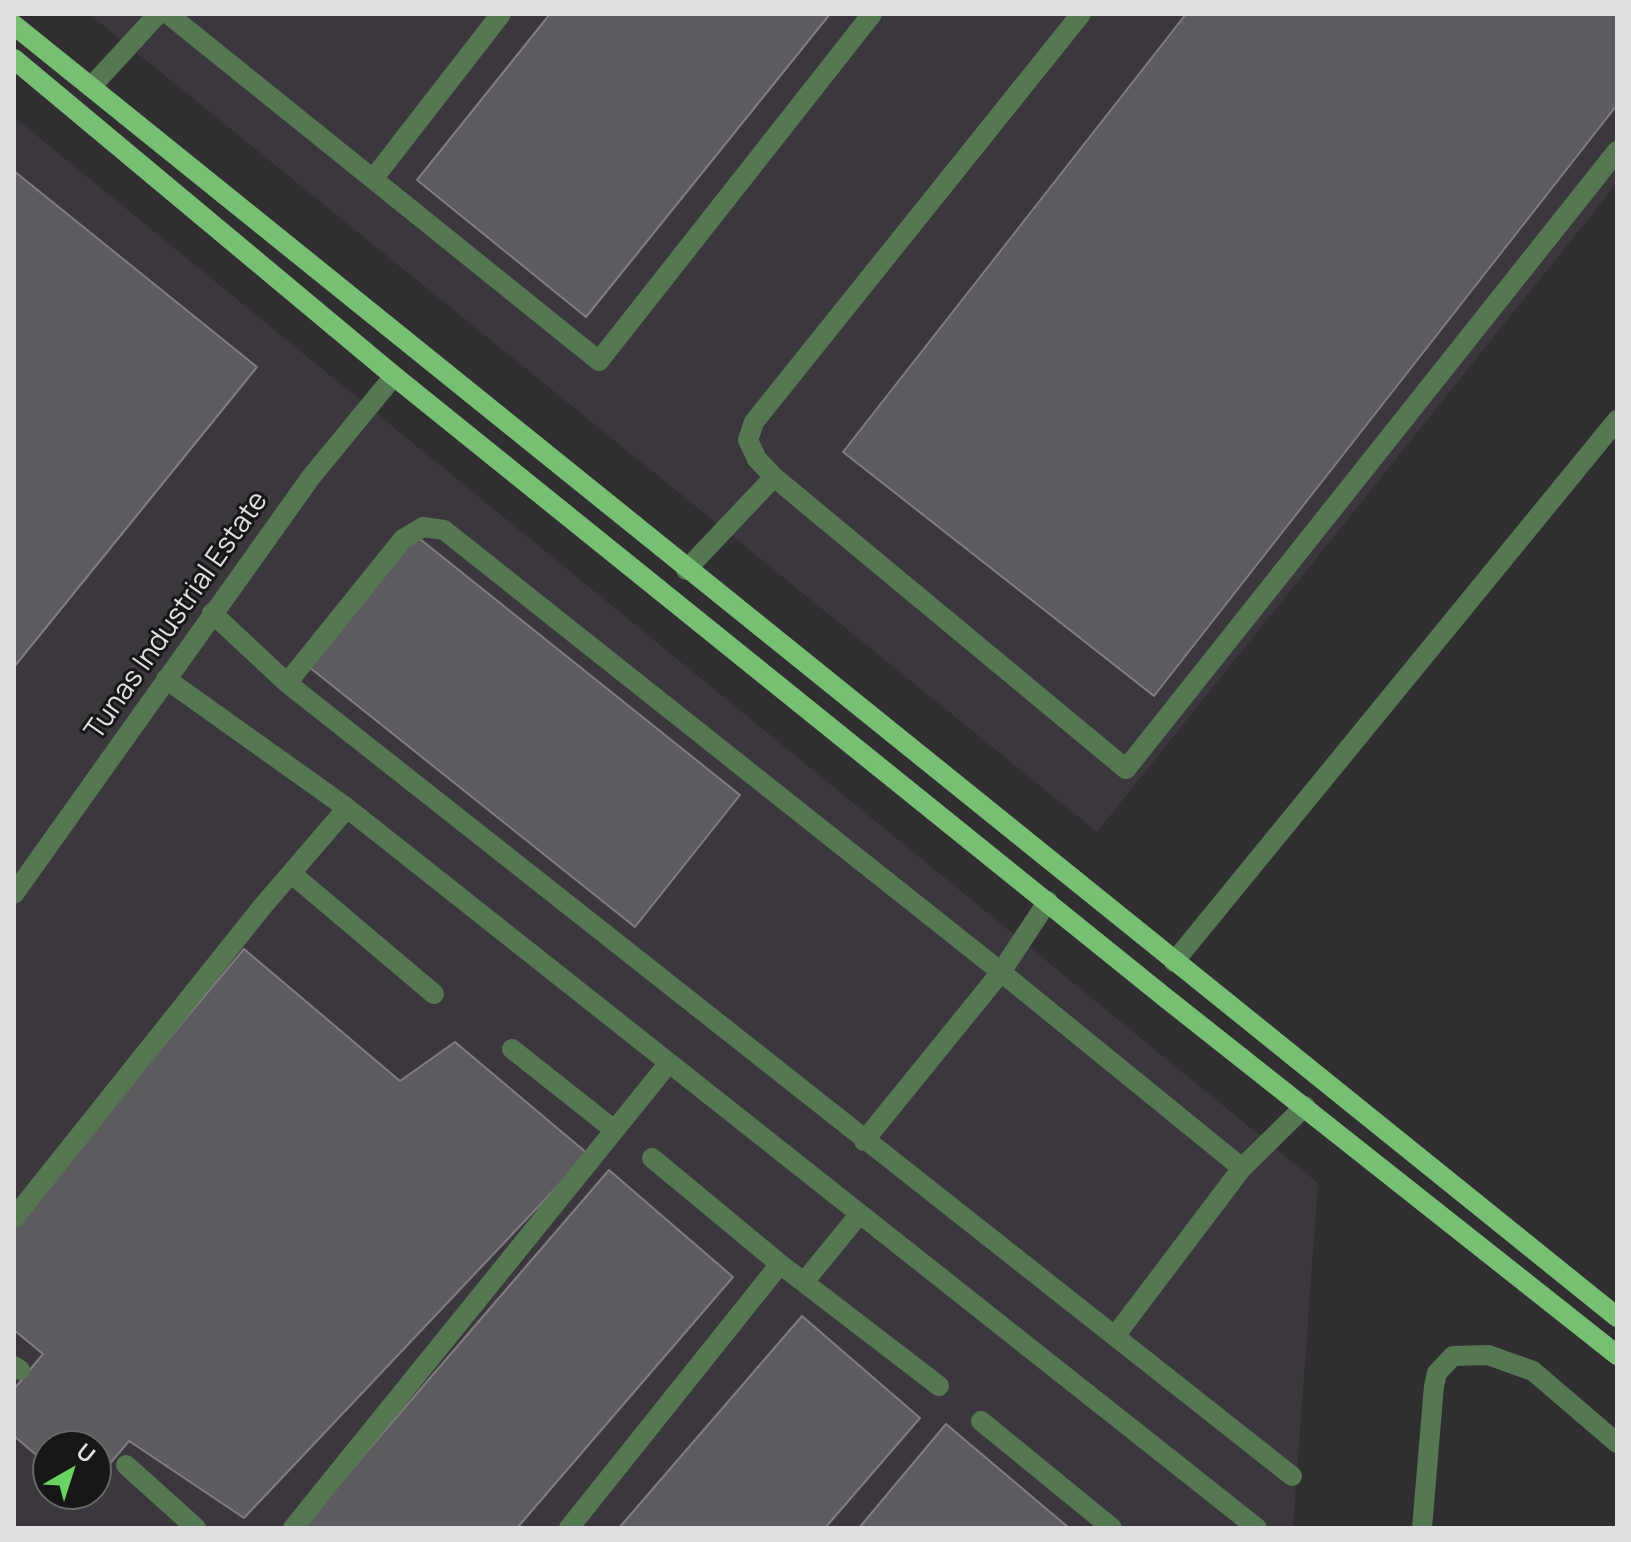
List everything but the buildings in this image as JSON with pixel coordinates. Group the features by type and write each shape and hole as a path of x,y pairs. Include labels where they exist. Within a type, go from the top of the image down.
{"main road":[{"path":"14,25 686,570 1617,1317"},
{"path":"14,59 394,376 1167,999 1617,1355"}],"street":[{"path":"91,87 158,14"},
{"path":"168,14 599,361 872,14"},
{"path":"373,179 501,14"},
{"path":"1081,14 754,422 748,440 757,459 774,477 1126,769 1617,151"},
{"name":"Tunas Industrial Estate","path":"14,894 311,477 394,376"},
{"path":"1174,962 1617,420"},
{"path":"686,570 774,477"},
{"path":"287,683 403,539 423,527 444,530 1001,972 1242,1168"},
{"path":"212,613 287,683 1292,1476"},
{"path":"166,679 347,808 1253,1527"},
{"path":"14,1218 347,808"},
{"path":"292,874 434,994"},
{"path":"864,1141 1001,972 1048,901"},
{"path":"512,1049 613,1129"},
{"path":"293,1528 668,1064"},
{"path":"1115,1336 1242,1168 1305,1106"},
{"path":"652,1158 780,1264 939,1386"},
{"path":"804,1282 858,1216"},
{"path":"569,1528 780,1264"},
{"path":"1422,1528 1434,1386 1437,1373 1453,1356 1488,1355 1533,1371 1617,1443"},
{"path":"981,1421 1112,1528"},
{"path":"126,1465 196,1528"}],"shaded area":[{"path":"89,14 1617,14 1617,183 1097,832"},
{"path":"14,117 1318,1183 1293,1528 14,1528"}]}
